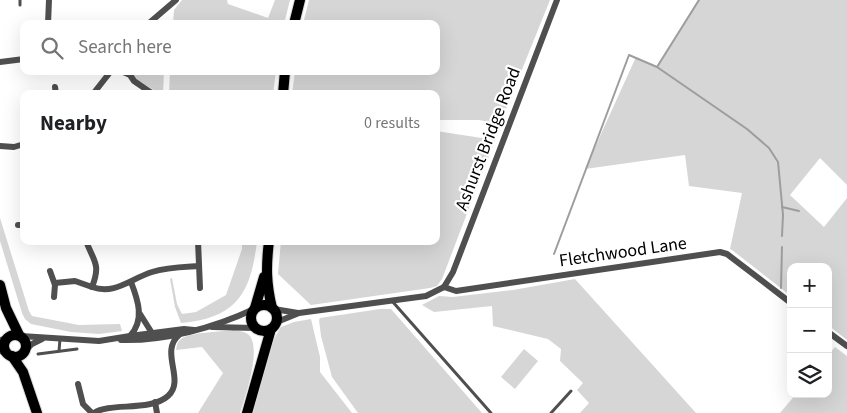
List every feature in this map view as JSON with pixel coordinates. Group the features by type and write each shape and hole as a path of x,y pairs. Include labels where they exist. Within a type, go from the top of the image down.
{"main road":[{"path":"295,20 300,0"},
{"path":"283,90 285,75"},
{"path":"247,413 261,362 274,326 276,313 273,309 267,287 266,268 269,245"},
{"path":"261,362 260,340 250,319 266,268"},
{"path":"0,285 6,308 20,336 25,341 23,372 37,413"},
{"path":"254,308 264,305 273,309"},
{"path":"6,308 4,348 6,354 23,372"},
{"path":"256,329 265,332 274,326"},
{"path":"4,339 12,335 20,336"},
{"path":"6,354 18,356 24,352"}],"street":[{"path":"48,20 49,0"},
{"path":"153,20 176,0"},
{"name":"Ashurst Bridge Road","path":"444,287 453,272 557,0"},
{"path":"0,62 20,60"},
{"path":"96,90 108,75"},
{"path":"130,75 134,81 146,90"},
{"path":"0,146 14,147 20,145"},
{"path":"88,245 96,263 96,275 92,287"},
{"path":"198,245 200,288"},
{"name":"Fletchwood Lane","path":"444,287 456,291 720,252 728,254 787,300"},
{"path":"55,283 71,281 109,290 151,272 199,266"},
{"path":"50,271 55,283 54,297"},
{"path":"130,282 137,299 142,320 154,335 165,342 171,350"},
{"path":"274,326 299,314 426,296 444,287"},
{"path":"112,340 130,336 180,334 235,318 254,308"},
{"path":"273,309 299,314"},
{"path":"130,336 137,326 139,313"},
{"path":"208,327 256,329"},
{"path":"20,336 84,342 128,340 194,330"},
{"path":"78,384 83,404 93,413 101,409 129,408 166,398 174,387 171,350 174,341 180,334"},
{"path":"832,335 847,346"},
{"path":"24,352 32,344 44,338"},
{"path":"155,402 157,413"}],"lane":[{"path":"20,0 20,5"},
{"path":"392,300 491,413"},
{"path":"59,351 60,339"},
{"path":"38,354 77,349"},
{"path":"551,413 571,391"}],"shaded area":[{"path":"182,0 227,0 228,4 268,18 275,0 290,0 285,20 173,20 174,10"},
{"path":"309,0 550,0 500,124 479,120 440,120 440,90 293,90 294,75 440,75 440,20 304,20"},
{"path":"698,0 847,0 847,185 820,158 790,195 824,227 847,198 847,340 832,328 832,263 787,263 787,293 730,249 742,193 689,186 685,155 585,169 636,57 657,67"},
{"path":"132,75 164,75 163,90 154,90"},
{"path":"170,75 275,75 274,90 169,90"},
{"path":"440,132 495,140 442,279 437,286 311,305 278,274 281,245 440,245"},
{"path":"0,218 32,316 79,325 120,324 122,331 99,334 71,332 31,324 25,319 0,241"},
{"path":"242,245 256,245 250,275 238,300 228,309 216,315 181,323 175,307 170,279 172,278 177,304 182,314 196,312 226,295"},
{"path":"575,279 696,413 580,413 589,403 577,390 583,383 560,361 561,349 548,339 493,326 492,306 434,312 422,305 439,296 453,297 513,290"},
{"path":"391,309 482,413 358,413 332,377 321,336 319,320 320,318"},
{"path":"311,319 320,357 320,372 352,413 253,413 270,346 281,327"},
{"path":"234,330 249,335 253,342 254,351 251,373 240,413 198,413 223,373 202,347 176,350 178,342 191,335"},
{"path":"835,347 847,356 847,413 780,413 793,398 832,398 832,350"},
{"path":"524,349 538,361 515,389 501,377"}],"waterway":[{"path":"554,254 629,55 657,67 699,0"},
{"path":"657,67 747,129 769,148 778,162 783,215 782,236"},
{"path":"782,207 799,211"},
{"path":"781,288 782,247"}]}
